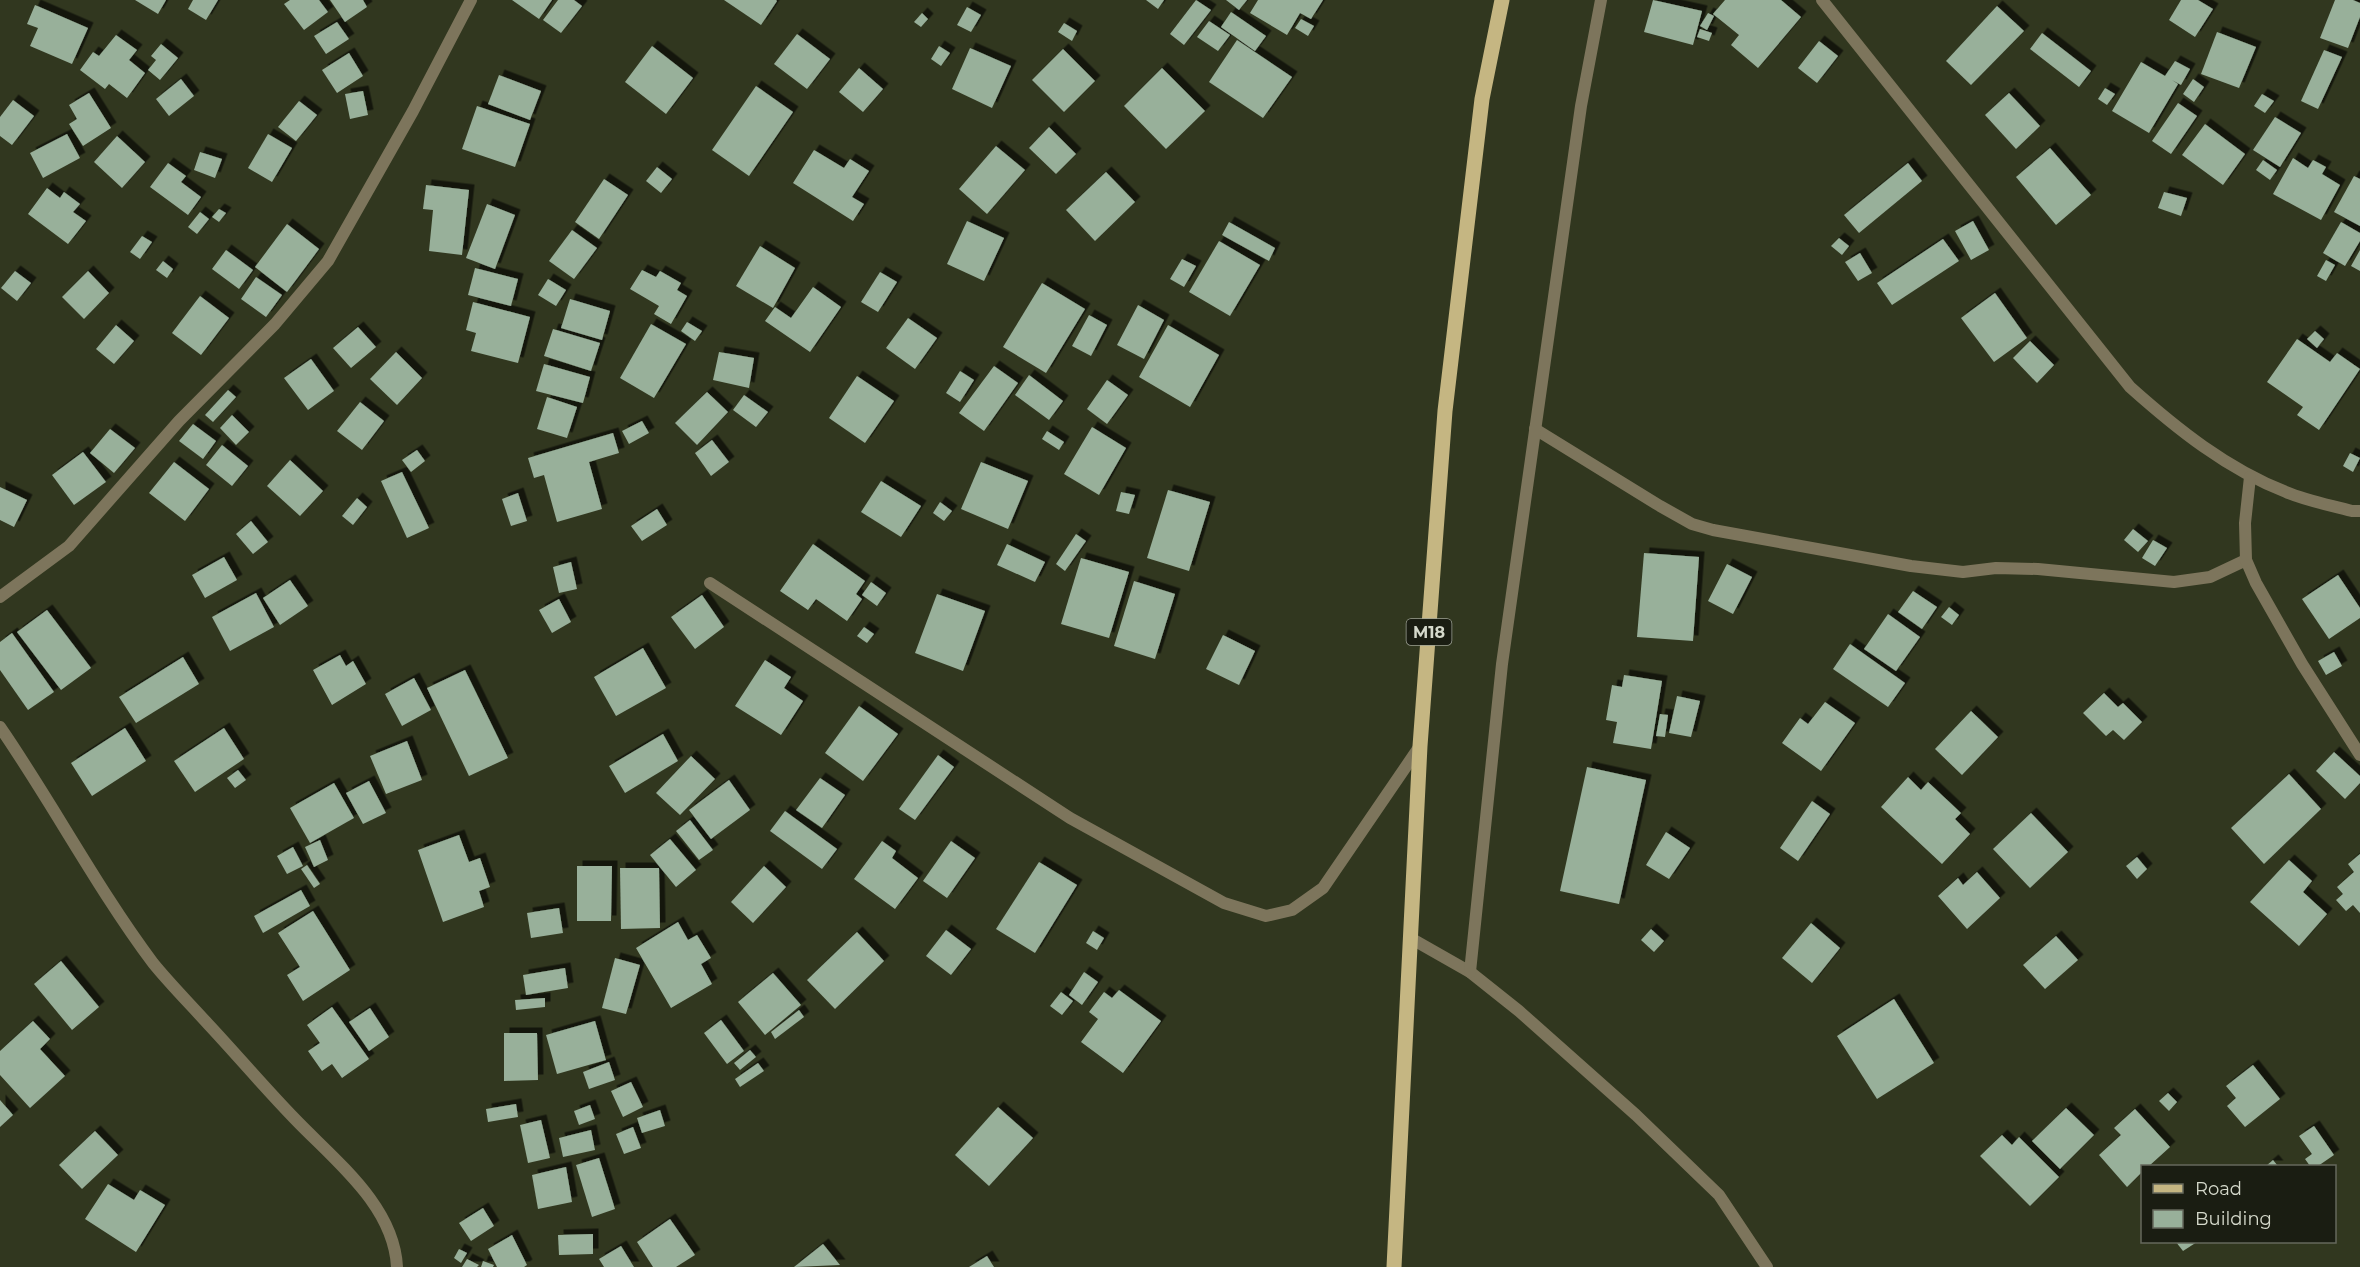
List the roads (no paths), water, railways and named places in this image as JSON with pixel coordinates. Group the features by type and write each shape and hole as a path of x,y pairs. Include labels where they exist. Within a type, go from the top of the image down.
{"main road":[{"name":"M18","path":"1394,1267 1420,746 1445,411 1482,99 1502,0"}],"street":[{"path":"0,597 69,546 179,422 275,324 328,261 413,111 471,0"},
{"path":"1470,972 1502,664 1581,106 1601,0"},
{"path":"1822,0 2130,387 2177,429 2250,477 2288,493 2352,511 2360,511"},
{"path":"1535,429 1660,506 1692,524 1713,531 1911,566 1963,572 1996,568 2038,569 2175,582 2210,577 2246,560"},
{"path":"2250,477 2245,523 2246,560 2256,583 2302,664 2360,755"},
{"path":"710,583 1070,818 1224,903 1266,916 1292,910 1323,888 1420,746"},
{"path":"0,727 118,914 155,965 288,1112 359,1185 383,1218 396,1248 397,1267"},
{"path":"1412,939 1470,972 1519,1011 1636,1115 1719,1195 1767,1267"}]}
